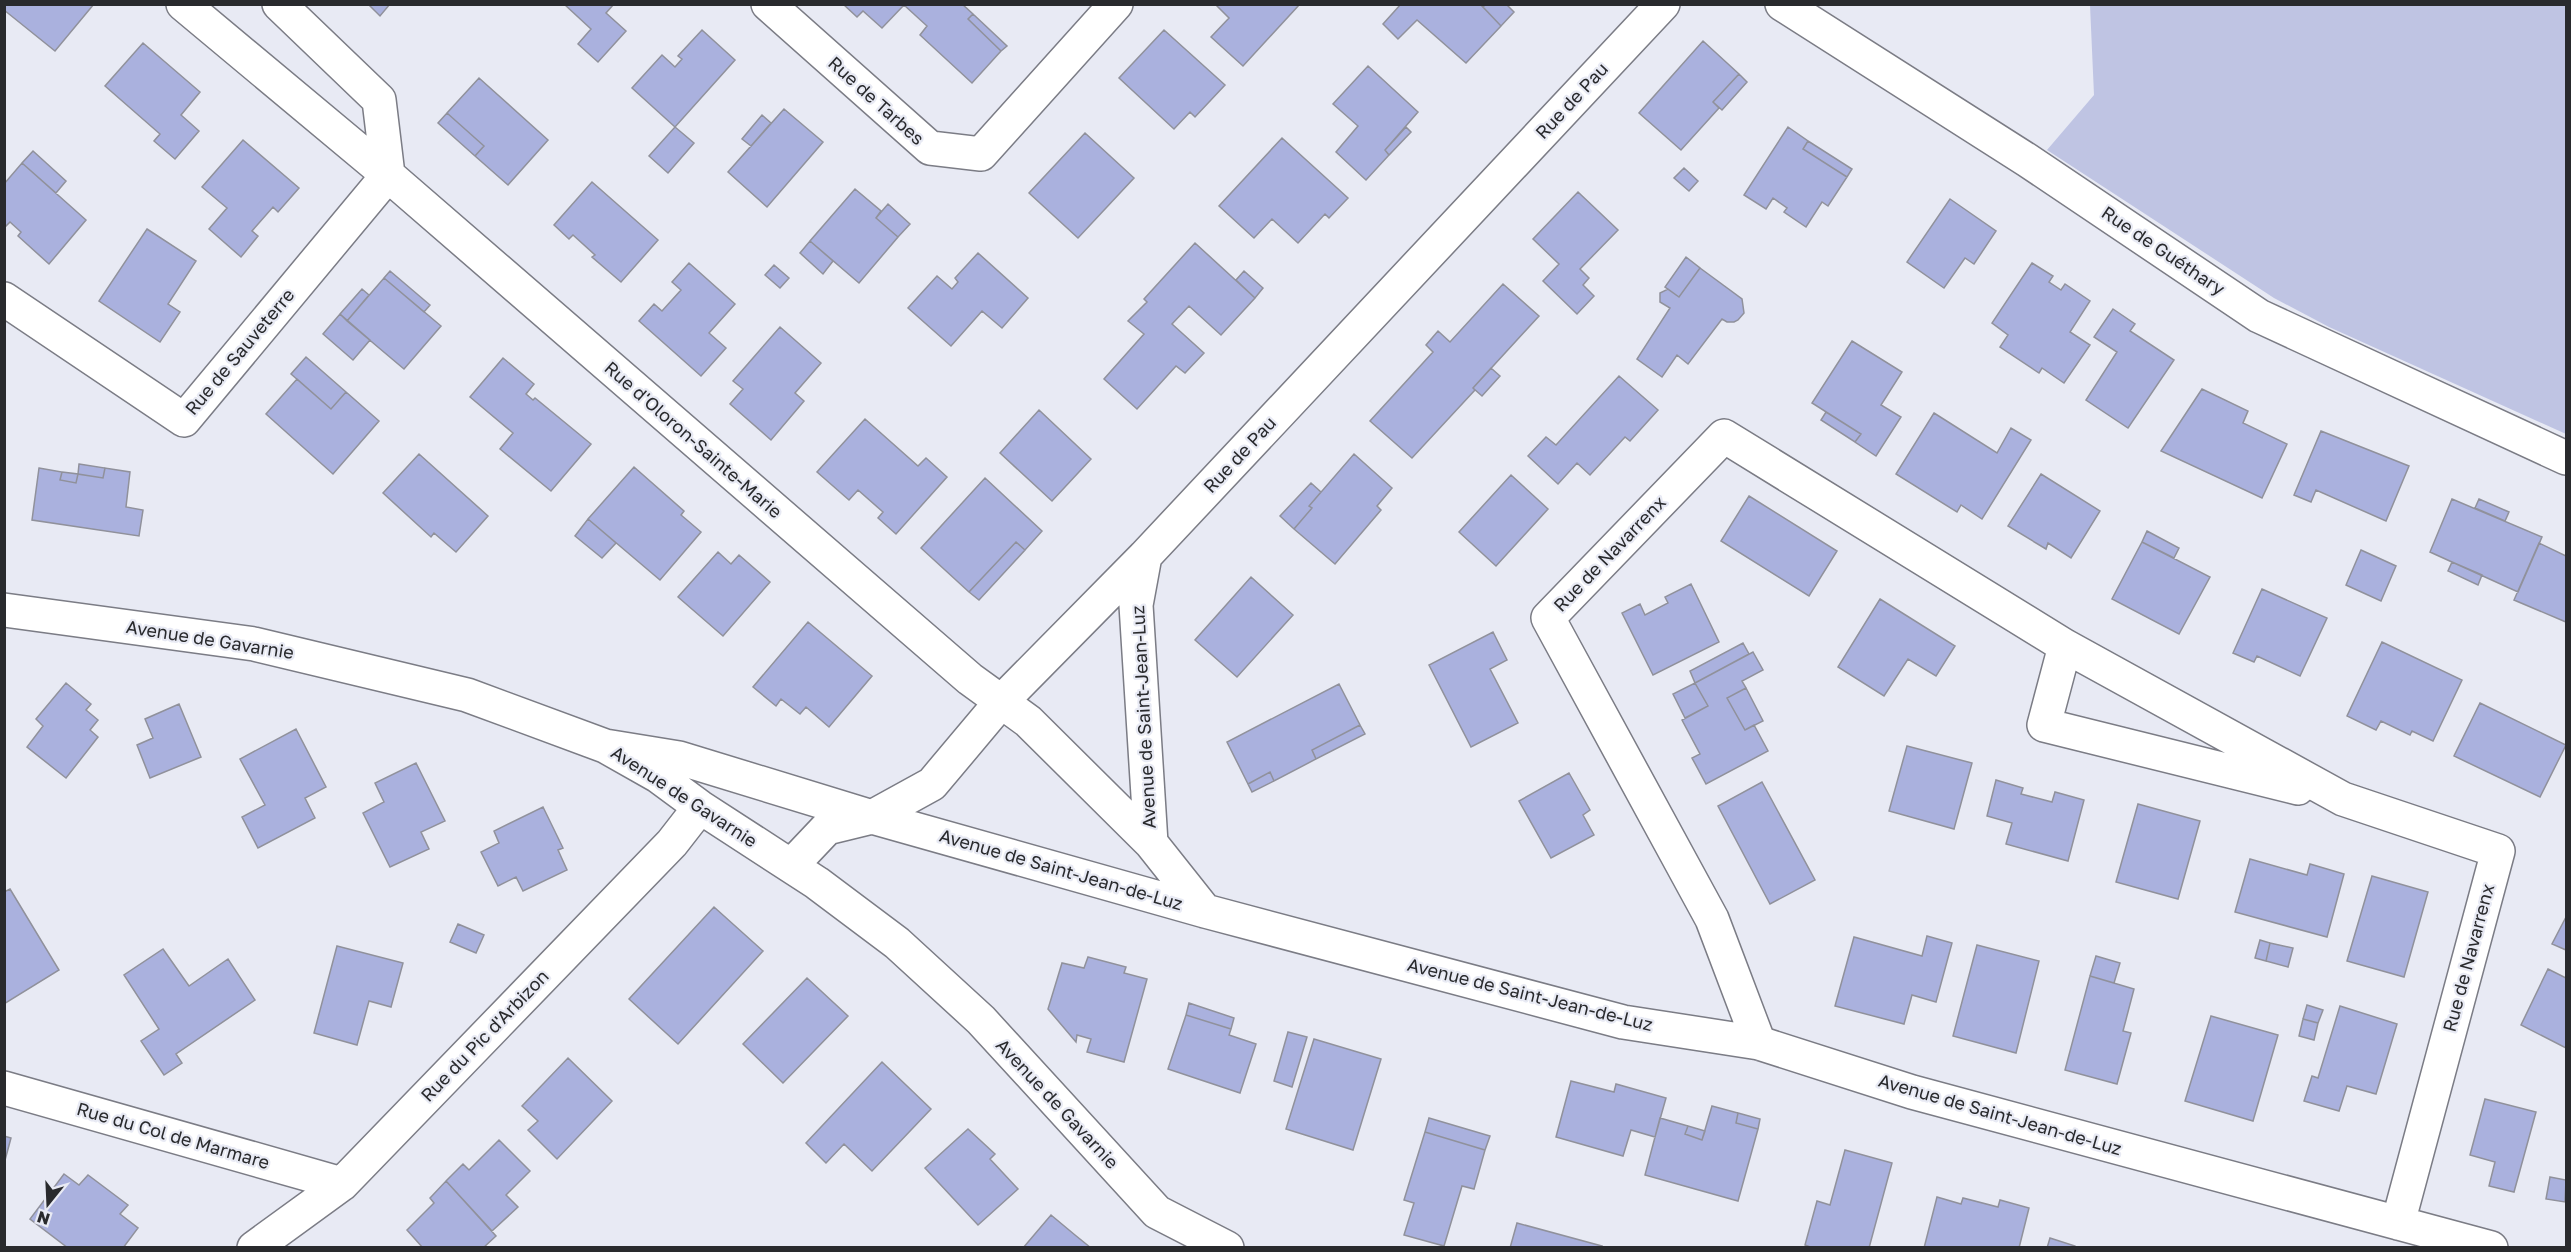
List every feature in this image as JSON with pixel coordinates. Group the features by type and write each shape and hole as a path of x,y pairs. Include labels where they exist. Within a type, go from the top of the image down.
{"street":[{"name":"Rue d'Oloron-Sainte-Marie","path":"183,4 387,175 1000,703"},
{"path":"279,4 379,100 387,175"},
{"name":"Rue de Tarbes","path":"768,4 930,148 981,154 1116,4"},
{"name":"Rue de Pau","path":"791,866 827,828 872,817 932,784 1000,703 1145,556 1663,4"},
{"name":"Rue de Guéthary","path":"1782,4 2027,160 2259,316 2566,458"},
{"name":"Rue de Sauveterre","path":"4,299 184,420 387,175"},
{"name":"Rue de Navarrenx","path":"1759,1042 1712,919 1548,618 1724,436 2065,646 2343,799"},
{"name":"Avenue de Saint-Jean-Luz","path":"1145,556 1136,605 1151,843"},
{"name":"Avenue de Gavarnie","path":"4,610 254,644 467,695 605,746 657,776 791,866 897,943 981,1020 1157,1212 1227,1248"},
{"name":"Rue de Navarrenx","path":"2065,646 2044,725 2343,799 2498,851 2398,1223"},
{"name":"Avenue de Saint-Jean-Luz","path":"1000,703 1028,721 1151,843 1205,911"},
{"name":"Avenue de Saint-Jean-de-Luz","path":"605,746 679,758 872,817 1205,911 1623,1022 1759,1042 1912,1092 2491,1248"},
{"name":"Rue du Pic d'Arbizon","path":"254,1248 342,1184 672,843 700,807"},
{"name":"Rue du Col de Marmare","path":"4,1088 342,1184"}],"shaded area":[{"path":"2090,5 2566,5 2566,434 2329,327 2274,298 2047,150 2094,95"}],"building":[{"path":"4,4 94,4 55,51 4,10"},
{"path":"368,4 390,4 380,16"},
{"path":"564,4 614,4 606,13 626,31 598,62 578,44 591,29"},
{"path":"843,4 962,4 973,14 968,19 1001,51 972,83 920,35 927,26 904,5 882,28 863,11 857,17"},
{"path":"1215,4 1300,4 1243,66 1211,37 1229,18"},
{"path":"1401,4 1480,4 1501,26 1466,63 1417,20 1398,39 1383,24"},
{"path":"1486,4 1506,4 1514,12 1501,26 1483,7"},
{"path":"973,14 1007,46 1001,51 968,19"},
{"path":"702,30 735,60 675,127 632,88 662,55 675,67 682,59 678,56"},
{"path":"1164,30 1225,85 1195,117 1190,112 1174,129 1119,78"},
{"path":"1703,41 1739,74 1713,102 1719,108 1681,150 1639,113"},
{"path":"143,43 200,92 181,115 199,131 175,159 154,141 160,134 105,86"},
{"path":"1368,66 1418,112 1385,150 1389,155 1366,180 1336,152 1358,126 1333,104"},
{"path":"1739,74 1747,82 1722,110 1713,102"},
{"path":"479,78 548,140 508,185 475,156 484,146 447,113"},
{"path":"784,109 823,142 767,207 728,172"},
{"path":"447,113 484,146 475,156 438,123"},
{"path":"762,115 771,123 751,146 742,139"},
{"path":"675,127 694,143 668,173 649,156"},
{"path":"1406,127 1411,132 1389,155 1385,150"},
{"path":"1788,127 1808,141 1803,149 1847,177 1828,206 1822,202 1806,227 1784,212 1787,208 1773,198 1766,209 1744,195"},
{"path":"1085,133 1134,178 1078,238 1029,193"},
{"path":"1282,138 1348,198 1329,218 1325,214 1298,243 1272,219 1254,238 1219,206"},
{"path":"243,140 299,188 278,212 273,207 252,231 258,236 241,257 209,229 227,208 202,187"},
{"path":"1808,141 1852,169 1847,177 1803,149"},
{"path":"33,151 66,181 56,193 22,163"},
{"path":"22,163 86,220 49,264 18,236 21,232 10,222 4,225 4,184"},
{"path":"1684,168 1698,181 1689,191 1674,178"},
{"path":"592,182 658,240 621,282 592,257 595,255 573,235 569,239 554,225"},
{"path":"855,189 881,211 876,218 898,237 859,283 810,241"},
{"path":"1578,192 1618,230 1580,269 1589,278 1583,285 1594,296 1577,314 1543,281 1559,264 1533,239"},
{"path":"1950,199 1996,231 1974,264 1965,258 1944,288 1907,262"},
{"path":"888,204 910,224 898,237 876,218"},
{"path":"147,229 196,261 168,304 180,312 160,342 99,301"},
{"path":"810,241 833,261 823,274 800,253"},
{"path":"1195,243 1255,298 1221,335 1189,306 1172,324 1204,353 1185,373 1176,366 1137,409 1104,379 1144,334 1128,321 1147,302 1144,299"},
{"path":"978,253 1028,298 1002,328 982,311 951,346 908,308 937,276 952,289 958,282 955,278"},
{"path":"1686,257 1700,268 1679,297 1665,287"},
{"path":"689,263 735,304 709,333 726,348 701,376 639,321 654,304 662,311 681,290 672,282"},
{"path":"2032,263 2053,276 2049,282 2061,290 2065,284 2090,301 2070,332 2090,345 2064,383 2042,368 2039,373 2000,347 2008,335 1992,323"},
{"path":"774,265 789,278 780,288 765,275"},
{"path":"1700,268 1742,299 1744,313 1734,322 1722,319 1688,364 1677,355 1662,377 1637,359 1670,308 1660,302 1660,293 1668,289 1679,297"},
{"path":"390,271 430,305 424,312 384,278"},
{"path":"1244,271 1263,288 1255,298 1236,280"},
{"path":"384,278 441,326 404,369 347,321"},
{"path":"1503,284 1539,316 1412,458 1370,421 1433,352 1426,345 1438,331 1450,342"},
{"path":"362,289 369,295 347,321 340,314"},
{"path":"2113,309 2135,324 2130,331 2174,360 2128,428 2086,400 2117,352 2094,337"},
{"path":"340,314 370,340 353,360 323,334"},
{"path":"780,327 821,363 795,393 804,401 771,440 730,404 743,389 733,381"},
{"path":"1852,341 1902,372 1881,405 1901,417 1876,456 1855,442 1861,434 1812,403"},
{"path":"306,357 346,392 331,409 291,374"},
{"path":"503,358 534,384 526,394 533,400 535,398 591,444 551,491 500,449 513,433 470,397"},
{"path":"1491,368 1500,376 1482,396 1473,388"},
{"path":"1619,376 1658,410 1630,441 1625,437 1590,475 1577,463 1558,484 1528,456 1546,437 1556,445"},
{"path":"297,379 331,409 346,392 379,421 333,474 266,414"},
{"path":"2202,389 2248,411 2243,423 2287,444 2262,498 2161,451"},
{"path":"1039,410 1091,459 1052,501 1000,453"},
{"path":"1826,412 1861,434 1855,442 1821,420"},
{"path":"1934,413 1997,453 2011,428 2031,440 1982,519 1961,505 1957,512 1896,474"},
{"path":"865,419 918,466 926,458 947,477 896,534 878,518 883,512 858,490 849,500 817,472"},
{"path":"2321,431 2409,466 2386,521 2316,490 2311,502 2294,495"},
{"path":"419,454 488,516 456,552 434,533 431,537 383,493"},
{"path":"1354,454 1392,488 1377,506 1381,510 1335,564 1294,529 1312,508 1309,506"},
{"path":"79,464 105,468 103,478 78,474"},
{"path":"634,467 684,511 681,515 701,532 660,580 588,519"},
{"path":"39,468 62,472 60,480 76,483 78,474 103,478 105,468 130,472 126,507 143,510 139,536 32,520"},
{"path":"62,472 78,474 76,483 60,480"},
{"path":"2041,474 2100,511 2071,558 2048,543 2046,549 2008,526"},
{"path":"1511,475 1548,509 1496,566 1459,532"},
{"path":"985,478 1042,531 1025,550 1016,542 969,592 921,548"},
{"path":"1311,483 1321,492 1309,506 1312,508 1294,529 1280,516"},
{"path":"1749,496 1837,551 1809,596 1721,541"},
{"path":"2452,499 2542,537 2518,592 2430,552"},
{"path":"2479,499 2509,512 2505,521 2475,508"},
{"path":"588,519 616,543 602,558 575,536"},
{"path":"2147,531 2179,548 2174,558 2142,542"},
{"path":"1016,542 1025,550 979,600 969,592"},
{"path":"2142,542 2210,577 2179,634 2112,599"},
{"path":"2539,543 2566,556 2566,622 2514,600"},
{"path":"2361,550 2396,566 2381,601 2346,585"},
{"path":"718,552 731,564 739,555 770,582 723,636 678,597"},
{"path":"2452,562 2482,575 2478,585 2448,571"},
{"path":"1251,577 1293,615 1237,677 1195,640"},
{"path":"1691,584 1719,642 1653,675 1622,613 1640,604 1645,615 1668,603 1665,597"},
{"path":"2262,589 2327,618 2300,676 2257,656 2254,662 2233,653"},
{"path":"1880,599 1955,646 1936,676 1908,659 1884,696 1838,667"},
{"path":"808,622 872,676 829,727 806,707 800,714 781,699 776,706 753,687"},
{"path":"1493,632 1507,660 1490,669 1518,723 1471,747 1429,665"},
{"path":"2382,642 2462,680 2433,741 2412,731 2410,735 2381,721 2376,730 2347,716"},
{"path":"1743,643 1749,654 1695,683 1690,671"},
{"path":"1753,652 1763,670 1742,681 1746,688 1727,698 1745,730 1754,725 1768,751 1706,784 1692,758 1700,754 1682,720 1708,706 1695,683"},
{"path":"66,683 91,704 86,710 98,720 90,730 98,737 66,778 27,747 43,726 36,719"},
{"path":"1695,683 1708,706 1685,718 1673,694"},
{"path":"1339,684 1360,725 1312,750 1316,759 1274,781 1270,772 1248,784 1227,742"},
{"path":"1746,688 1763,721 1745,730 1727,698"},
{"path":"2480,703 2566,745 2540,797 2454,756"},
{"path":"179,704 201,757 150,778 137,745 153,738 145,719"},
{"path":"1360,725 1365,734 1316,759 1312,750"},
{"path":"296,729 326,787 305,798 315,818 258,848 242,817 265,805 240,759"},
{"path":"1907,746 1972,763 1954,829 1889,811"},
{"path":"416,763 445,821 421,832 429,849 390,867 363,813 384,802 375,783"},
{"path":"1270,772 1274,781 1252,792 1248,784"},
{"path":"1569,773 1590,810 1583,815 1594,835 1551,858 1519,801"},
{"path":"1996,780 2023,788 2021,794 2052,802 2055,792 2084,800 2068,861 2006,844 2012,823 1987,816"},
{"path":"1762,782 1815,880 1770,904 1718,806"},
{"path":"2138,804 2200,821 2178,899 2116,882"},
{"path":"543,807 563,848 558,850 567,870 523,891 516,877 498,886 481,852 499,843 494,831"},
{"path":"2250,859 2307,875 2310,864 2344,874 2327,937 2235,912"},
{"path":"2372,876 2428,892 2404,977 2347,961"},
{"path":"10,889 59,970 4,1004 4,892"},
{"path":"714,907 763,951 678,1044 629,999"},
{"path":"2566,917 2566,950 2552,944"},
{"path":"458,924 484,935 476,953 450,942"},
{"path":"1927,936 1952,943 1936,1002 1912,995 1904,1024 1835,1006 1854,937 1922,956"},
{"path":"2260,940 2270,943 2266,961 2255,958"},
{"path":"2270,943 2293,948 2288,967 2266,961"},
{"path":"1977,945 2039,961 2016,1053 1953,1036"},
{"path":"337,946 403,963 391,1007 369,1001 357,1045 314,1033"},
{"path":"163,949 189,986 228,959 255,1000 176,1054 182,1063 164,1075 141,1041 159,1029 124,975"},
{"path":"2096,956 2120,963 2114,983 2090,976"},
{"path":"1088,957 1126,967 1124,973 1147,979 1124,1062 1087,1052 1091,1039 1077,1035 1076,1042 1048,1009 1062,963 1084,968"},
{"path":"2548,969 2566,978 2566,1048 2521,1025"},
{"path":"2090,976 2134,989 2123,1031 2131,1033 2117,1084 2065,1070"},
{"path":"807,978 848,1016 783,1083 743,1044"},
{"path":"1189,1003 1234,1018 1231,1029 1186,1015"},
{"path":"2307,1005 2323,1010 2318,1023 2303,1019"},
{"path":"2340,1006 2397,1024 2376,1094 2347,1086 2339,1111 2304,1101 2312,1076 2318,1078"},
{"path":"1186,1015 1231,1029 1229,1035 1256,1044 1240,1093 1168,1069"},
{"path":"2211,1016 2278,1035 2253,1121 2185,1101"},
{"path":"2303,1019 2318,1023 2314,1040 2299,1036"},
{"path":"1288,1032 1307,1037 1292,1087 1274,1081"},
{"path":"1314,1039 1381,1059 1353,1150 1286,1129"},
{"path":"568,1058 612,1101 557,1159 528,1130 538,1121 522,1106"},
{"path":"882,1062 931,1109 872,1171 844,1144 826,1163 806,1143"},
{"path":"1571,1081 1614,1092 1616,1084 1666,1098 1655,1137 1631,1130 1623,1156 1556,1137"},
{"path":"2485,1099 2536,1112 2514,1192 2489,1186 2495,1162 2470,1155"},
{"path":"1712,1106 1738,1113 1736,1123 1758,1129 1738,1201 1645,1175 1660,1118 1688,1126 1685,1134 1702,1140"},
{"path":"1738,1113 1760,1119 1758,1129 1736,1123"},
{"path":"1429,1118 1490,1136 1485,1150 1425,1132"},
{"path":"1688,1126 1705,1131 1702,1140 1685,1134"},
{"path":"968,1129 995,1154 990,1159 1018,1189 978,1225 925,1168"},
{"path":"1425,1132 1485,1150 1474,1189 1462,1186 1444,1246 1404,1235 1414,1203 1404,1200"},
{"path":"4,1136 11,1138 4,1164"},
{"path":"499,1140 530,1171 506,1195 518,1207 492,1231 446,1181 463,1164 469,1170"},
{"path":"1845,1150 1892,1163 1869,1248 1813,1248 1805,1245 1817,1201 1830,1205"},
{"path":"64,1174 79,1185 88,1175 128,1205 120,1214 138,1228 123,1248 68,1248 30,1219"},
{"path":"2550,1177 2566,1180 2565,1202 2546,1199"},
{"path":"446,1181 496,1236 483,1248 423,1248 407,1230 434,1203 430,1198"},
{"path":"1937,1197 1961,1204 1963,1198 1998,1207 2000,1200 2029,1208 2019,1248 1924,1248"},
{"path":"1051,1215 1075,1235 1091,1248 1023,1248"},
{"path":"1517,1223 1602,1246 1601,1248 1510,1248"},
{"path":"2050,1238 2075,1246 2075,1248 2047,1248"}]}
